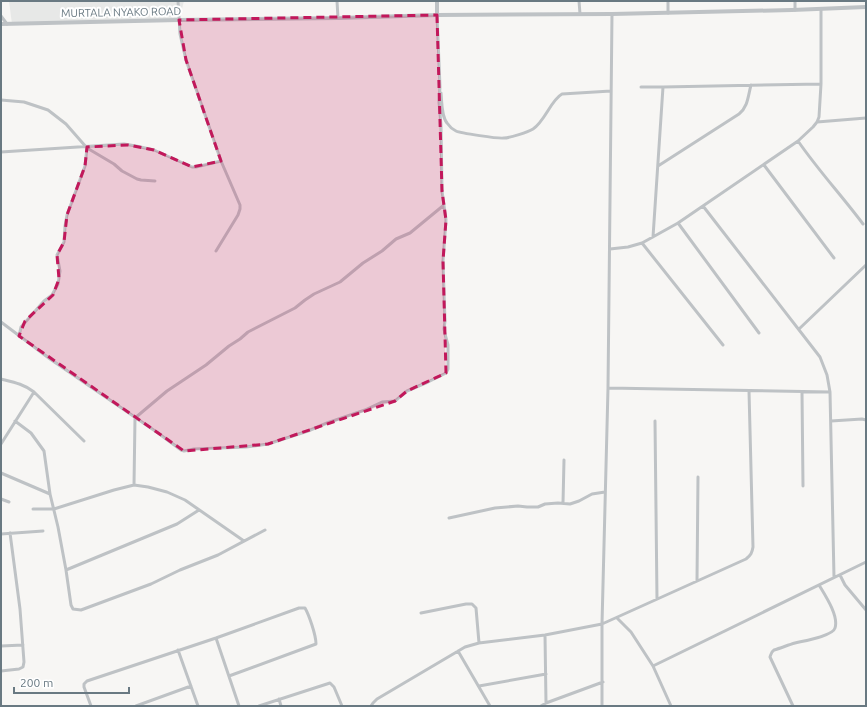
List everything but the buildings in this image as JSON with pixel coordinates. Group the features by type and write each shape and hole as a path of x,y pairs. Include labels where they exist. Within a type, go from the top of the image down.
{"street":[{"path":"178,1 181,38 186,60 221,161 240,205 238,215 216,251"},
{"path":"337,1 338,18"},
{"path":"437,1 440,87 444,116 450,127 457,132 504,138 519,135 534,129 557,98 562,94 611,91"},
{"path":"579,1 580,14"},
{"path":"668,1 668,13"},
{"path":"795,1 795,10"},
{"name":"MURTALA NYAKO ROAD","path":"1,24 437,15 668,13 866,7"},
{"path":"610,249 628,247 642,243 678,223 809,132 819,117 821,84 821,9"},
{"path":"602,706 602,624 608,388 612,14"},
{"path":"1,16 7,24"},
{"path":"641,87 821,84"},
{"path":"658,166 739,114 745,107 751,86"},
{"path":"1,322 50,359 184,451 268,444 365,410 382,402 395,400 407,391 446,373 448,369 448,345 444,332 446,321 443,261 446,211 442,191 441,125 439,102 440,87"},
{"path":"653,237 663,87"},
{"path":"1,100 24,102 48,110 66,124 87,147 114,164 122,171 137,179 155,181"},
{"path":"817,122 866,118"},
{"path":"798,141 809,157 848,203 863,224"},
{"path":"1,152 128,144 154,150 192,167 221,161"},
{"path":"19,336 21,327 44,301 53,294 58,284 60,271 58,255 64,242 67,215 85,166 87,147"},
{"path":"764,164 834,258"},
{"path":"134,485 135,418 167,391 206,365 248,332 295,308 314,294 340,282 363,263 396,240 410,233 444,205"},
{"path":"703,206 820,357 827,375 830,392 834,577"},
{"path":"678,223 759,333"},
{"path":"642,243 723,345"},
{"path":"799,329 866,265"},
{"path":"1,379 27,387 34,392 84,441"},
{"path":"608,388 830,392"},
{"path":"371,706 372,703 465,647 479,643 545,635 602,624 746,559 752,553 753,540 749,391"},
{"path":"1,444 34,392"},
{"path":"802,392 803,486"},
{"path":"831,421 866,420"},
{"path":"15,421 31,433 42,448 44,454 50,494 73,609 81,610 151,584 180,570 218,555 265,530"},
{"path":"655,421 657,599"},
{"path":"563,502 564,460"},
{"path":"1,473 50,494"},
{"path":"697,580 698,477"},
{"path":"33,509 54,509 134,485 148,487 167,492 185,500 244,542"},
{"path":"449,518 495,508 518,506 527,508 563,502 570,504 592,494 605,492"},
{"path":"1,499 10,502"},
{"path":"66,570 177,524 199,510"},
{"path":"1,534 43,531"},
{"path":"1,671 19,669 23,666 24,662 20,609 10,534"},
{"path":"653,666 866,562"},
{"path":"840,575 845,585 866,610"},
{"path":"793,706 770,657 774,650 832,632 834,630 836,627 835,615 819,584"},
{"path":"421,613 472,604 476,608 479,643"},
{"path":"91,706 84,687 84,684 88,681 216,638 299,608 305,608 308,612 316,638 316,644 229,676"},
{"path":"617,618 631,632 653,666 671,706"},
{"path":"545,635 546,703"},
{"path":"216,638 239,706"},
{"path":"1,646 23,645"},
{"path":"178,650 198,706"},
{"path":"458,651 490,706"},
{"path":"479,686 546,674"},
{"path":"541,706 602,682"},
{"path":"259,706 330,683 334,687 342,706"},
{"path":"136,706 191,686"},
{"path":"279,699 281,706"}],"highlighted area":[{"path":"437,15 442,191 446,220 443,261 446,373 407,391 395,401 268,444 184,451 19,336 25,321 53,295 59,279 57,255 64,242 67,215 85,166 87,147 128,145 154,150 192,167 221,161 186,60 179,20"}],"shaded area":[{"path":"9,1 184,1 179,20 12,24"}]}
